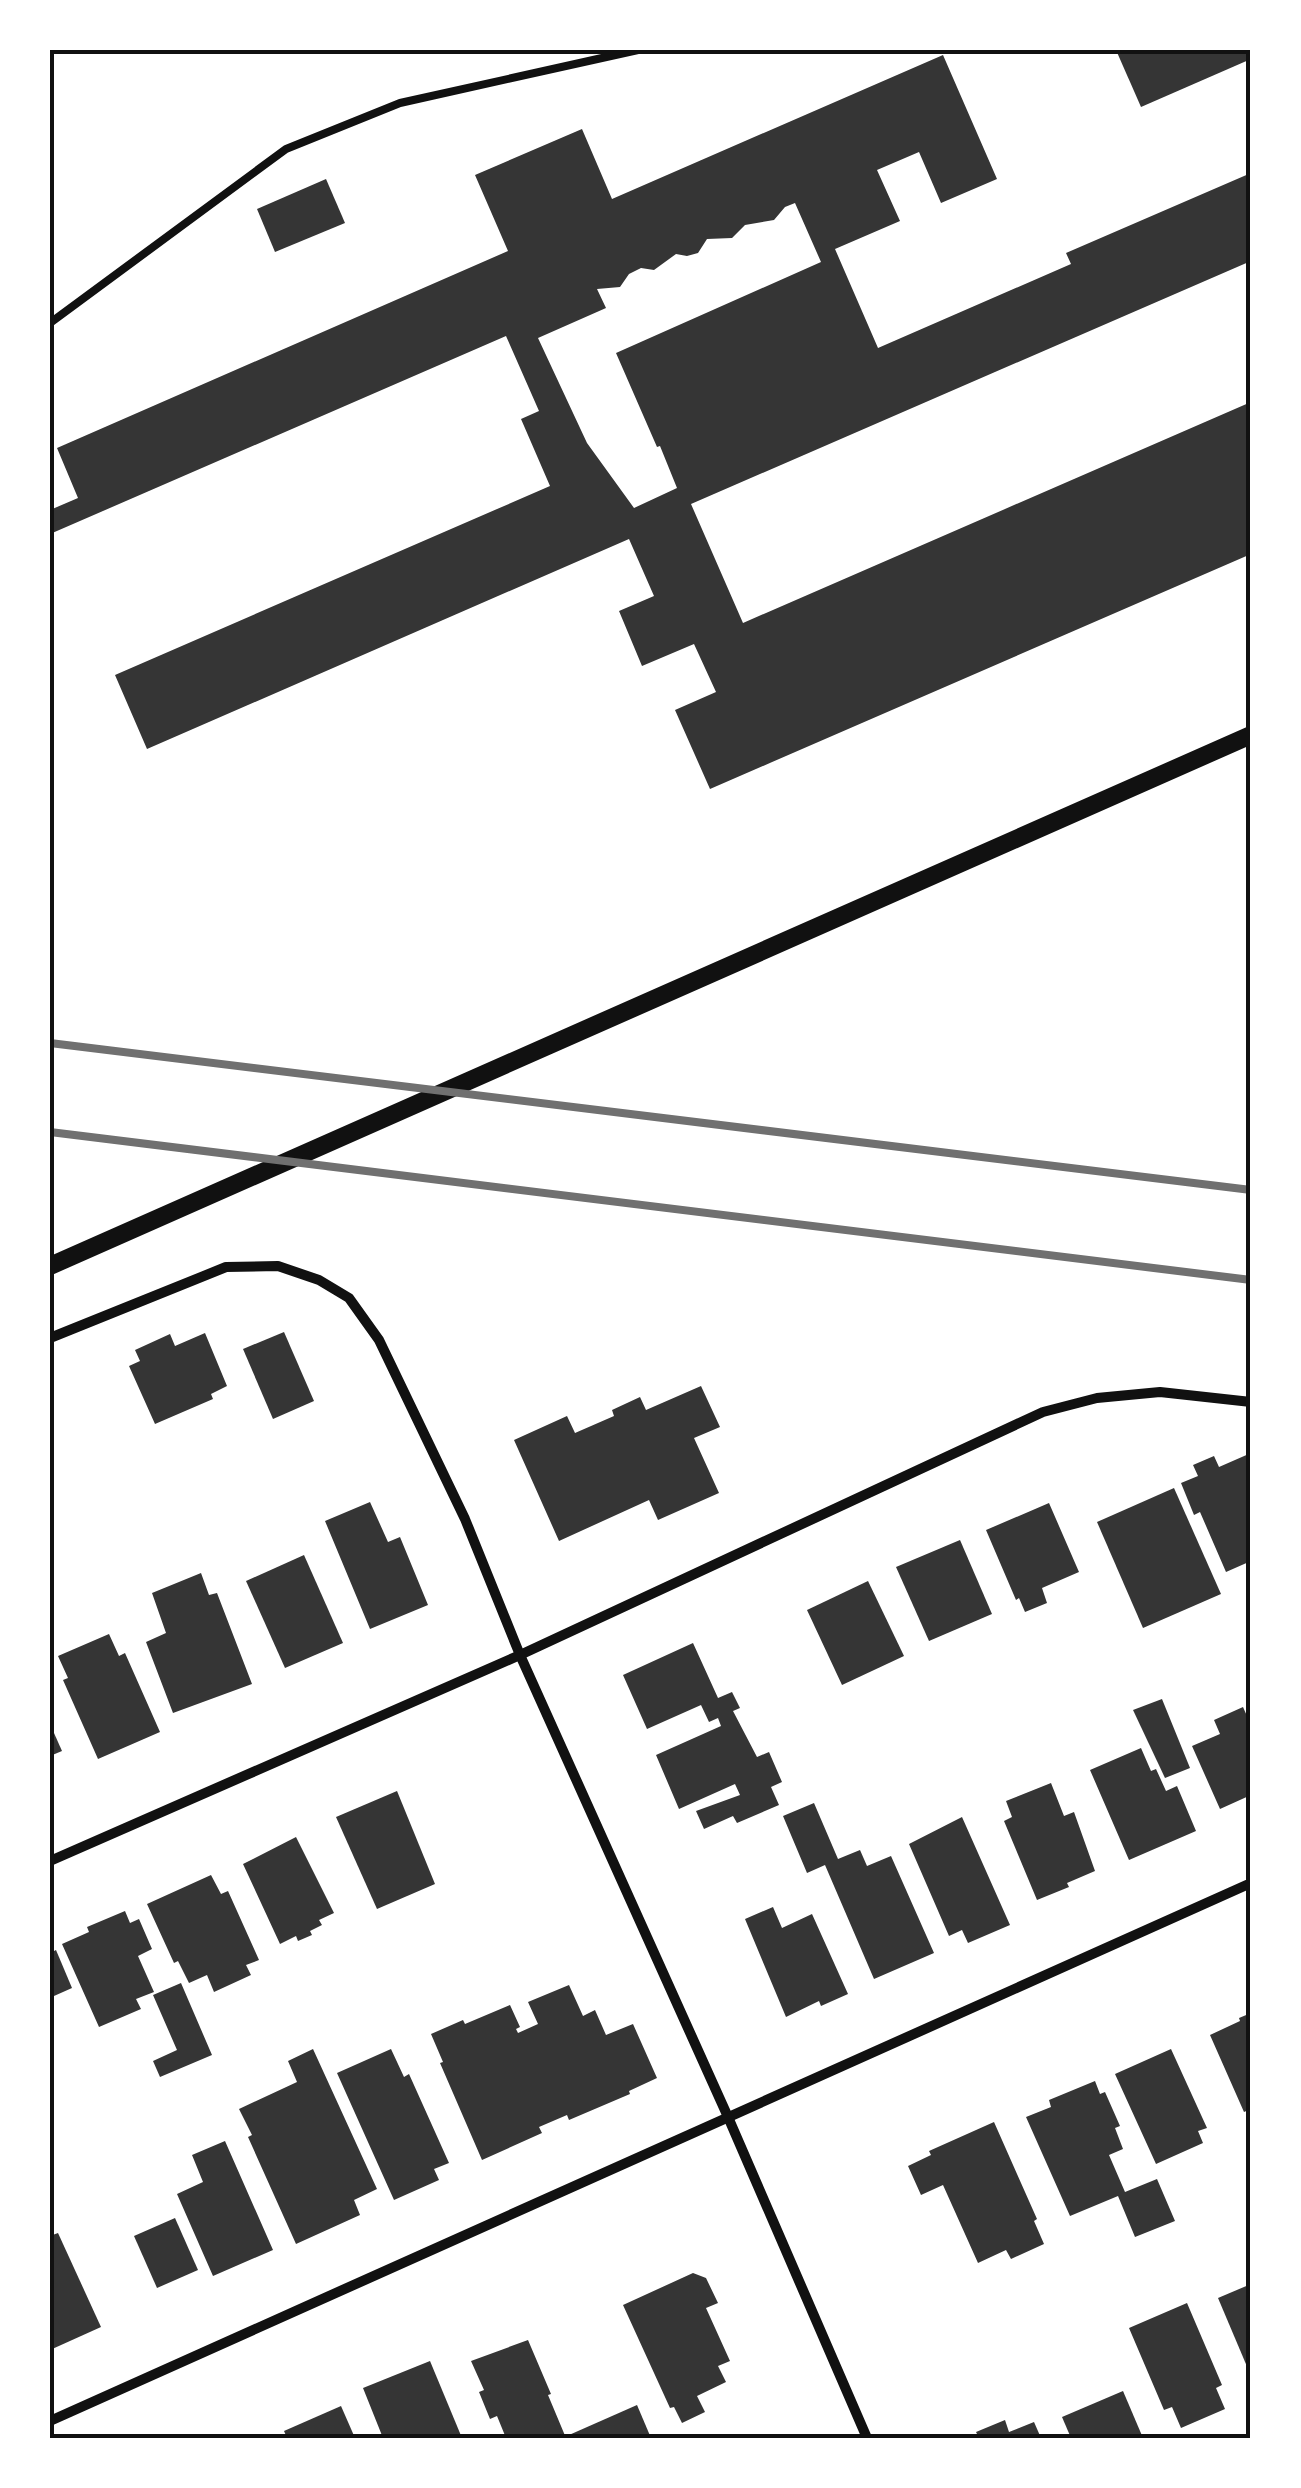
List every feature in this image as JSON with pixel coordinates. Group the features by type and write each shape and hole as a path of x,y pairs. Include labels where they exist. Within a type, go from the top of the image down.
{"street":[{"path":"50,1266 1251,735"},
{"path":"50,1338 226,1267 278,1266 319,1280 350,1298 380,1340 465,1519 520,1655 728,2117 866,2438"},
{"path":"50,1862 520,1655 1042,1412 1097,1398 1160,1392 1251,1402"},
{"path":"50,2420 1251,1883"}],"lane":[{"path":"50,323 286,149 400,103 638,50"}],"building":[{"path":"1116,50 1251,50 1251,59 1141,107"},
{"path":"943,55 997,179 941,203 919,152 877,170 900,221 835,249 878,348 1071,264 1066,253 1251,173 1251,261 691,504 743,623 1251,402 1251,554 710,789 675,710 716,692 694,644 642,666 619,611 654,596 629,539 147,749 115,675 550,486 521,419 539,411 506,336 50,534 50,510 78,498 57,448 508,251 475,175 582,129 612,199","holes":["795,203 821,262 616,353 677,488 634,508 587,443 538,338 606,308 597,289 620,287 629,274 641,268 654,270 676,254 698,253 707,239 732,238 745,225 774,220 785,207"]},
{"path":"326,179 345,223 275,252 257,209"},
{"path":"284,1332 314,1401 273,1419 243,1349"},
{"path":"205,1333 227,1386 211,1394 213,1399 155,1424 129,1366 140,1361 135,1350 170,1334 175,1346"},
{"path":"701,1386 720,1427 694,1438 719,1493 658,1520 649,1500 559,1541 514,1440 567,1416 575,1433 614,1416 612,1410 640,1397 646,1410"},
{"path":"1251,1453 1251,1561 1226,1572 1200,1512 1194,1515 1181,1483 1198,1476 1193,1465 1214,1456 1219,1467"},
{"path":"1174,1488 1221,1594 1143,1628 1097,1522"},
{"path":"370,1502 388,1542 400,1537 428,1605 370,1629 325,1521"},
{"path":"1049,1503 1079,1572 1042,1588 1047,1603 1025,1612 986,1530"},
{"path":"960,1540 992,1614 929,1641 896,1567"},
{"path":"304,1555 343,1643 285,1668 246,1581"},
{"path":"201,1573 209,1595 217,1593 252,1684 173,1713 146,1642 166,1633 152,1593"},
{"path":"868,1581 904,1656 842,1685 807,1610"},
{"path":"109,1634 119,1656 125,1653 160,1732 98,1759 63,1680 68,1678 58,1656"},
{"path":"693,1643 718,1698 732,1692 740,1708 733,1711 757,1757 769,1752 782,1782 771,1787 779,1805 737,1823 733,1816 704,1829 696,1811 740,1795 735,1784 679,1809 656,1755 721,1726 718,1718 709,1722 701,1705 647,1729 623,1675"},
{"path":"1162,1699 1190,1768 1165,1778 1133,1710"},
{"path":"1243,1707 1251,1725 1251,1795 1220,1809 1192,1746 1220,1734 1214,1720"},
{"path":"50,1724 62,1751 50,1756"},
{"path":"1141,1748 1166,1791 1177,1786 1196,1831 1129,1860 1090,1770"},
{"path":"1051,1783 1064,1816 1074,1812 1095,1871 1037,1900 1004,1821 1012,1817 1006,1801"},
{"path":"397,1791 435,1884 377,1909 336,1817"},
{"path":"814,1803 838,1859 860,1850 867,1866 891,1856 934,1953 874,1979 825,1865 807,1873 783,1816"},
{"path":"962,1817 1010,1925 968,1943 962,1930 949,1936 909,1844"},
{"path":"296,1837 334,1913 319,1920 322,1925 310,1931 312,1935 298,1941 296,1936 280,1944 243,1864"},
{"path":"211,1875 221,1894 228,1891 259,1960 246,1965 251,1975 214,1992 207,1975 189,1983 178,1961 174,1963 147,1904"},
{"path":"773,1907 782,1928 812,1914 848,1994 821,2006 819,2001 786,2017 745,1919"},
{"path":"125,1911 130,1923 139,1919 152,1949 138,1956 154,1992 136,1999 141,2009 99,2027 62,1944 89,1932 87,1927"},
{"path":"56,1950 72,1988 54,1996 50,1994 50,1953"},
{"path":"181,1983 212,2055 160,2077 153,2061 177,2050 153,1995"},
{"path":"569,1985 583,2016 595,2010 606,2035 633,2024 657,2078 569,2120 567,2115 539,2127 542,2133 482,2160 431,2034 510,2005 520,2027 516,2029 518,2033 538,2024 528,2002"},
{"path":"1251,2013 1251,2109 1244,2112 1210,2035"},
{"path":"313,2049 377,2189 354,2200 360,2215 296,2244 239,2109 297,2082 288,2061"},
{"path":"391,2049 404,2077 409,2074 449,2163 434,2169 439,2180 394,2200 337,2073"},
{"path":"1171,2049 1207,2128 1198,2131 1203,2143 1156,2164 1115,2074"},
{"path":"1095,2081 1100,2094 1105,2092 1120,2126 1115,2128 1123,2149 1109,2155 1125,2192 1157,2179 1175,2221 1135,2237 1118,2196 1070,2216 1026,2117 1051,2107 1049,2100"},
{"path":"994,2122 1037,2219 1034,2221 1044,2244 1011,2259 1006,2250 978,2263 943,2185 921,2195 908,2166 931,2155 929,2151"},
{"path":"225,2141 273,2250 213,2276 177,2194 203,2182 192,2155"},
{"path":"175,2218 198,2270 157,2288 134,2236"},
{"path":"58,2233 101,2327 50,2350 50,2236"},
{"path":"693,2273 706,2278 718,2303 706,2308 730,2361 718,2366 726,2382 697,2396 705,2412 682,2423 674,2407 670,2408 623,2305"},
{"path":"1251,2284 1251,2376 1218,2298"},
{"path":"1187,2303 1222,2385 1216,2388 1225,2409 1181,2428 1172,2407 1164,2410 1129,2328"},
{"path":"528,2340 566,2438 506,2438 497,2416 490,2419 479,2392 484,2390 471,2361"},
{"path":"430,2361 462,2438 383,2438 363,2388"},
{"path":"1123,2391 1143,2438 1071,2438 1062,2417"},
{"path":"637,2405 651,2438 570,2438 569,2435"},
{"path":"341,2406 355,2438 287,2438 284,2431"},
{"path":"1005,2420 1009,2432 1034,2422 1041,2438 979,2438 976,2432"}],"railway":[{"path":"50,1043 1251,1190"},
{"path":"50,1132 1251,1280"}]}
